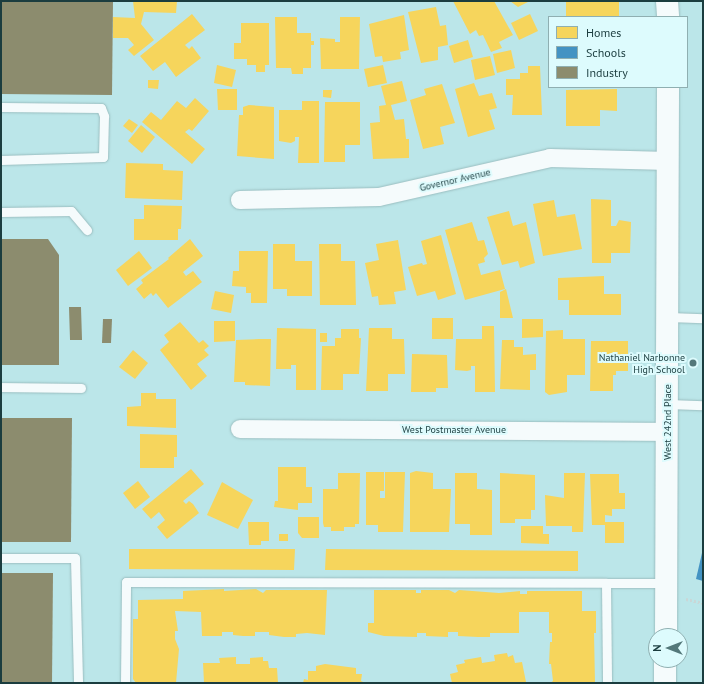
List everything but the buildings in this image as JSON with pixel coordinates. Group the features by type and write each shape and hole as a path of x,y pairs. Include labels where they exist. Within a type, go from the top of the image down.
{"street":[{"path":"667,1 668,16"},
{"name":"West 242nd Place","path":"666,628 669,318 668,88"},
{"name":"Governor Avenue","path":"240,200 379,197 550,158 669,161"},
{"name":"West Postmaster Avenue","path":"240,429 668,432"},
{"path":"665,668 665,683"}],"lane":[{"path":"1,108 101,108 104,116 103,157 1,160"},
{"path":"1,212 71,212 88,230"},
{"path":"669,318 703,318"},
{"path":"1,387 81,388"},
{"path":"668,404 703,405"},
{"path":"1,558 75,558 78,683"},
{"path":"125,683 126,582 666,583"},
{"path":"606,583 607,683"}],"path":[{"path":"685,599 703,603"}],"place":[{"name":"Nathaniel Narbonne High School","path":"693,363"}]}
